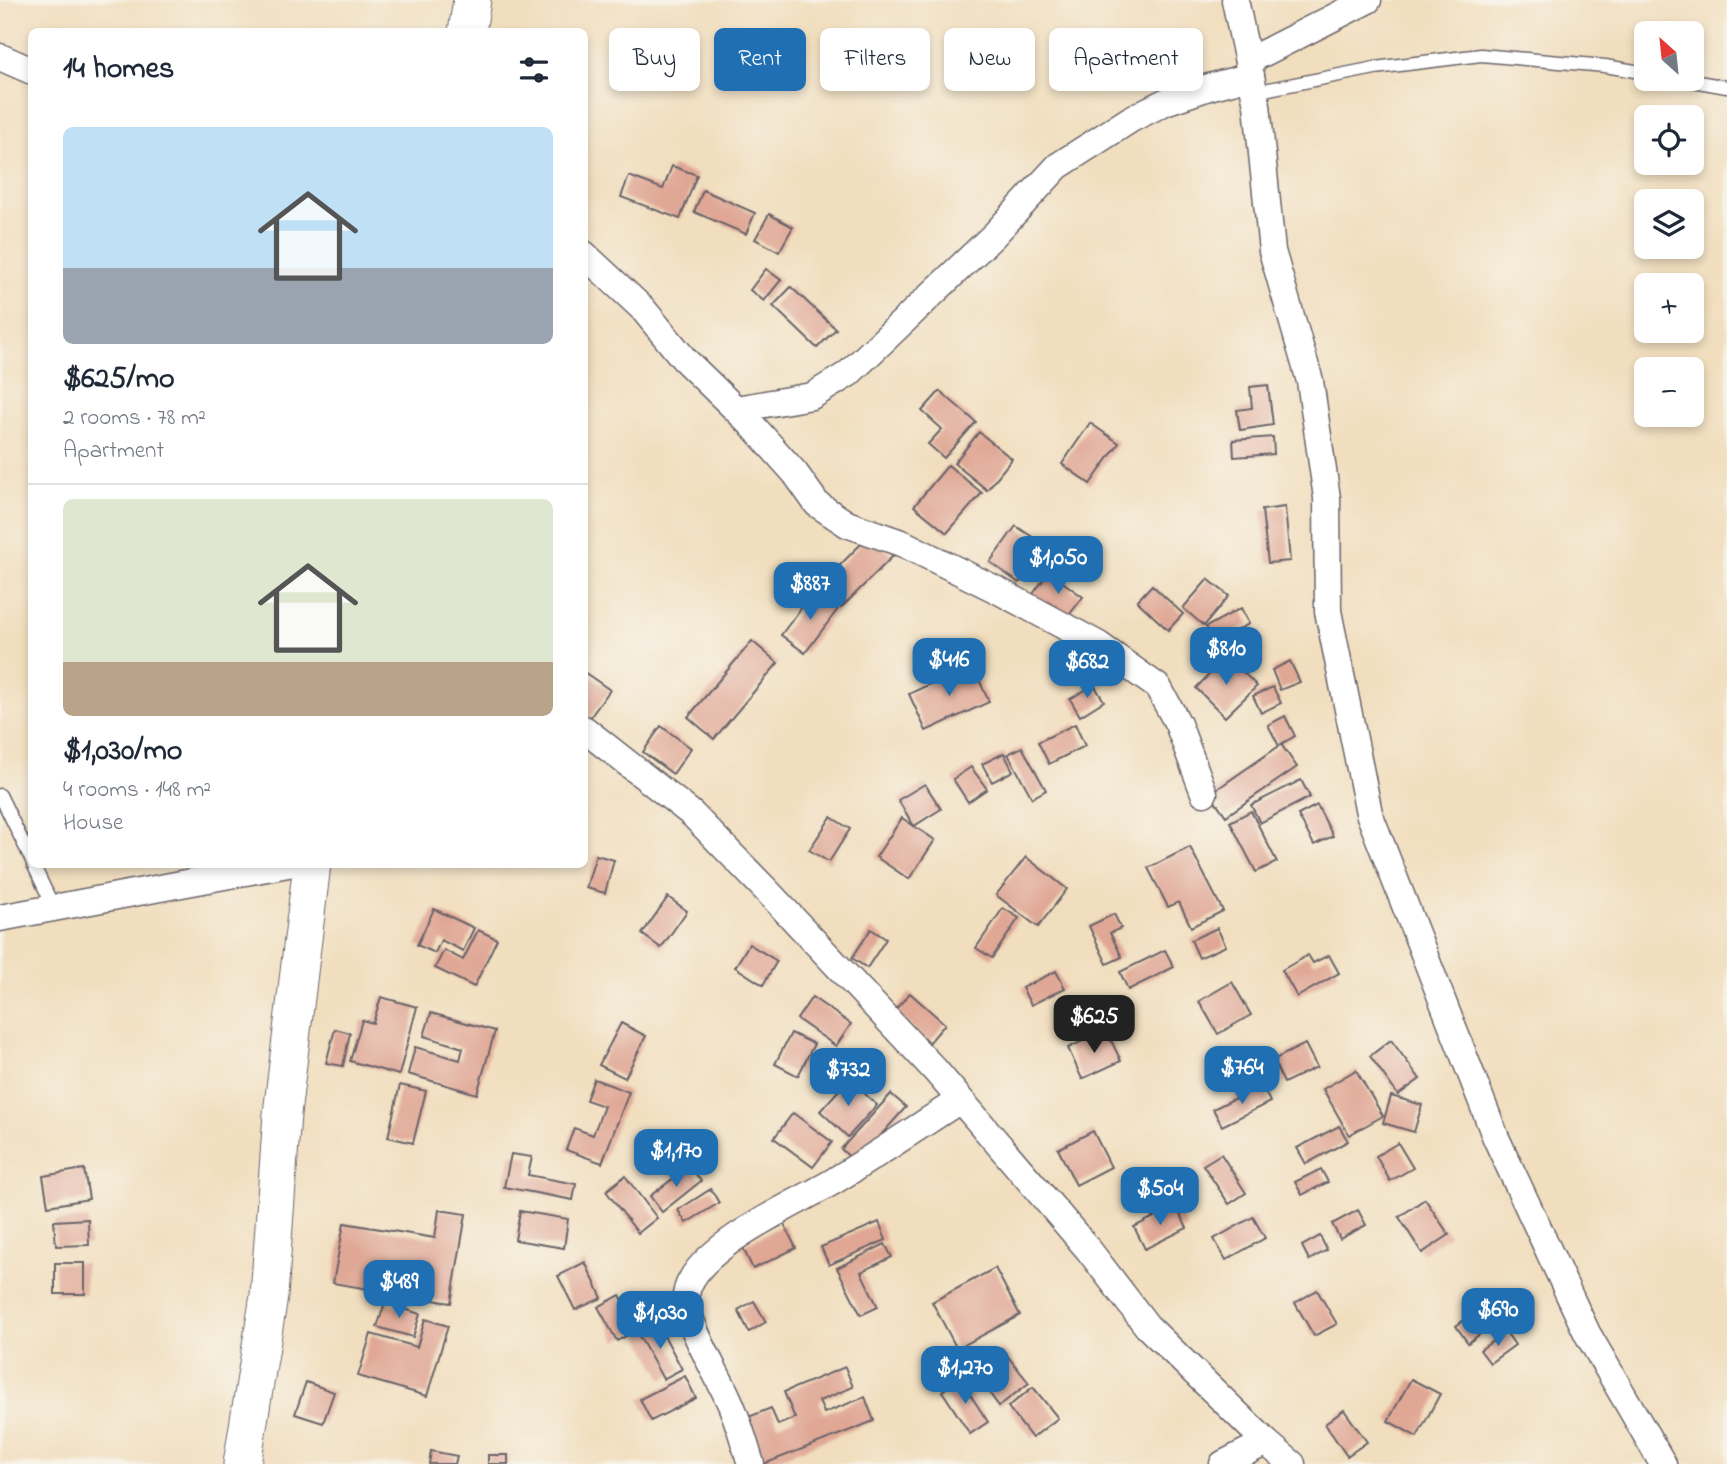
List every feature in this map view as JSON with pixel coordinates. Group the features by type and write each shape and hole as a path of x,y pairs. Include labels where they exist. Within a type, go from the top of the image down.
{"street":[{"path":"468,28 472,0"},
{"path":"1235,0 1251,76 1272,251 1310,381 1327,498 1328,611 1369,814 1496,1138 1587,1333 1663,1464"},
{"path":"736,409 812,396 848,374 994,235 1058,166 1131,119 1165,103 1209,86 1251,76 1368,0"},
{"path":"0,57 28,69"},
{"path":"588,258 643,309 684,359 736,409 794,472 817,504 847,524 904,544 1077,633 1099,645 1158,687 1178,724 1204,793"},
{"path":"588,732 692,814 770,894 960,1100 1088,1249 1147,1326 1292,1464"},
{"path":"0,918 267,868"},
{"path":"242,1464 270,1296 282,1114 312,868"},
{"path":"751,1464 729,1400 690,1316 686,1296 691,1280 715,1252 773,1213 831,1183 960,1100"},
{"path":"1223,1464 1266,1442"}],"lane":[{"path":"1251,76 1375,68 1481,55 1634,71"},
{"path":"1704,82 1727,86"},
{"path":"0,795 28,854"},
{"path":"34,868 54,909"}],"building":[{"path":"672,166 697,175 680,219 621,197 629,176 663,189"},
{"path":"703,190 755,213 746,234 694,212"},
{"path":"769,214 793,227 779,252 755,239"},
{"path":"766,269 781,280 764,301 750,290"},
{"path":"791,287 836,329 817,348 773,306"},
{"path":"1268,385 1273,425 1240,430 1237,410 1252,408 1250,387"},
{"path":"940,391 976,422 944,458 928,444 942,429 922,411"},
{"path":"1090,423 1119,443 1090,484 1062,464"},
{"path":"979,432 1012,459 987,490 954,463"},
{"path":"1273,437 1274,454 1234,457 1233,440"},
{"path":"948,465 982,493 947,533 914,506"},
{"path":"1285,507 1290,561 1268,563 1262,510"},
{"path":"1016,526 1046,546 1019,583 990,562"},
{"path":"871,534 893,556 841,608 819,586"},
{"path":"1049,572 1083,597 1066,619 1033,594"},
{"path":"1208,579 1229,596 1204,626 1183,608"},
{"path":"1152,585 1183,614 1168,630 1137,601"},
{"path":"814,591 838,609 805,653 781,635"},
{"path":"1241,608 1249,624 1214,642 1206,627"},
{"path":"752,641 778,663 714,739 688,717"},
{"path":"1227,656 1257,686 1225,717 1196,688"},
{"path":"1290,661 1300,682 1280,690 1272,670"},
{"path":"972,664 989,702 926,731 909,694"},
{"path":"588,675 610,690 588,718"},
{"path":"1094,685 1104,701 1080,716 1070,699"},
{"path":"1273,687 1281,703 1261,713 1253,696"},
{"path":"1285,716 1295,736 1281,744 1297,767 1226,816 1210,794 1279,746 1268,725"},
{"path":"1075,724 1085,746 1049,764 1038,742"},
{"path":"661,726 691,748 673,774 643,752"},
{"path":"1022,747 1046,790 1032,798 1008,754"},
{"path":"1004,753 1013,771 992,782 982,764"},
{"path":"971,767 987,789 968,802 953,779"},
{"path":"1301,780 1310,797 1260,823 1251,805"},
{"path":"925,784 941,809 914,826 898,800"},
{"path":"1317,805 1333,836 1314,845 1298,815"},
{"path":"1251,811 1277,862 1256,872 1230,822"},
{"path":"831,817 850,829 829,862 809,850"},
{"path":"902,818 935,840 909,879 876,857"},
{"path":"1190,847 1223,911 1191,927 1179,902 1168,907 1148,868"},
{"path":"596,855 614,860 605,893 586,888"},
{"path":"1026,857 1067,889 1038,927 996,895"},
{"path":"668,897 687,911 661,948 642,934"},
{"path":"1003,908 1019,918 992,958 976,948"},
{"path":"434,909 474,928 463,951 441,940 435,953 417,945"},
{"path":"1114,914 1121,928 1110,933 1122,957 1107,964 1089,926"},
{"path":"1217,928 1226,946 1199,958 1191,940"},
{"path":"871,929 886,939 867,968 852,958"},
{"path":"478,930 497,939 474,987 435,968 444,950 463,960"},
{"path":"749,944 777,961 763,985 735,967"},
{"path":"1165,950 1174,967 1128,990 1120,972"},
{"path":"1308,955 1313,963 1329,955 1339,973 1297,997 1282,970"},
{"path":"1056,971 1065,988 1031,1005 1022,988"},
{"path":"1232,982 1251,1015 1218,1034 1199,1001"},
{"path":"910,993 945,1024 929,1043 894,1011"},
{"path":"381,997 417,1007 399,1075 350,1061 362,1020 373,1023"},
{"path":"812,997 851,1024 836,1046 797,1019"},
{"path":"431,1013 495,1031 477,1094 408,1074 415,1047 460,1060 463,1048 424,1036"},
{"path":"621,1023 646,1036 625,1078 599,1065"},
{"path":"335,1029 350,1033 343,1066 326,1063"},
{"path":"1106,1030 1121,1061 1082,1079 1068,1048"},
{"path":"791,1033 814,1044 798,1076 775,1064"},
{"path":"1391,1040 1420,1079 1398,1095 1370,1056"},
{"path":"1305,1044 1317,1067 1284,1083 1273,1060"},
{"path":"1356,1070 1383,1116 1349,1135 1323,1089"},
{"path":"594,1079 629,1092 602,1163 566,1150 574,1128 593,1135 604,1106 586,1100"},
{"path":"849,1079 877,1105 848,1137 820,1111"},
{"path":"400,1085 426,1091 413,1143 388,1137"},
{"path":"1262,1085 1270,1102 1222,1126 1213,1109"},
{"path":"891,1094 906,1107 856,1163 841,1149"},
{"path":"1391,1096 1422,1105 1414,1132 1383,1123"},
{"path":"793,1113 832,1142 813,1167 774,1138"},
{"path":"1339,1126 1348,1141 1306,1164 1297,1148"},
{"path":"1093,1131 1111,1167 1076,1185 1058,1149"},
{"path":"1398,1143 1413,1168 1390,1181 1376,1156"},
{"path":"511,1154 532,1157 528,1175 576,1184 573,1200 504,1187"},
{"path":"1221,1154 1246,1193 1229,1204 1203,1165"},
{"path":"690,1166 701,1181 662,1212 650,1196"},
{"path":"84,1169 89,1199 48,1206 43,1176"},
{"path":"1321,1169 1328,1182 1302,1195 1295,1182"},
{"path":"625,1176 657,1218 638,1233 606,1191"},
{"path":"711,1189 719,1203 686,1223 678,1210"},
{"path":"1425,1199 1449,1235 1422,1253 1399,1217"},
{"path":"1176,1206 1187,1228 1145,1249 1134,1227"},
{"path":"439,1210 466,1214 451,1303 333,1283 344,1223 435,1238"},
{"path":"1358,1210 1366,1225 1340,1239 1332,1224"},
{"path":"520,1211 568,1219 564,1248 515,1240"},
{"path":"1253,1217 1265,1238 1226,1260 1214,1239"},
{"path":"88,1219 89,1245 56,1246 54,1221"},
{"path":"879,1222 886,1240 829,1265 821,1247"},
{"path":"784,1224 796,1248 753,1269 742,1246"},
{"path":"1320,1236 1327,1250 1309,1260 1302,1246"},
{"path":"885,1244 892,1257 861,1272 878,1307 861,1315 837,1268"},
{"path":"585,1262 602,1298 575,1310 558,1276"},
{"path":"55,1263 85,1263 85,1294 55,1294"},
{"path":"995,1268 1020,1315 957,1349 932,1302"},
{"path":"1317,1290 1337,1324 1314,1336 1295,1303"},
{"path":"620,1295 639,1329 617,1341 598,1307"},
{"path":"1491,1300 1503,1317 1468,1343 1456,1326"},
{"path":"754,1301 766,1322 749,1332 738,1310"},
{"path":"385,1303 420,1314 413,1337 377,1327"},
{"path":"425,1319 448,1326 427,1396 358,1376 371,1334 417,1347"},
{"path":"658,1324 682,1369 663,1379 638,1334"},
{"path":"1506,1332 1515,1345 1490,1363 1480,1350"},
{"path":"1002,1349 1029,1383 999,1406 973,1371"},
{"path":"845,1367 853,1387 819,1401 824,1413 865,1397 874,1421 764,1464 746,1418 771,1408 778,1425 795,1418 784,1392"},
{"path":"685,1376 696,1398 651,1421 640,1399"},
{"path":"960,1379 988,1422 970,1434 942,1391"},
{"path":"1411,1379 1440,1394 1417,1437 1388,1421"},
{"path":"306,1382 334,1392 323,1423 295,1414"},
{"path":"1033,1387 1058,1418 1032,1438 1008,1407"},
{"path":"1344,1410 1367,1442 1347,1456 1325,1424"},
{"path":"431,1451 457,1456 455,1464 429,1464"},
{"path":"488,1455 508,1455 508,1464 488,1464"}]}
